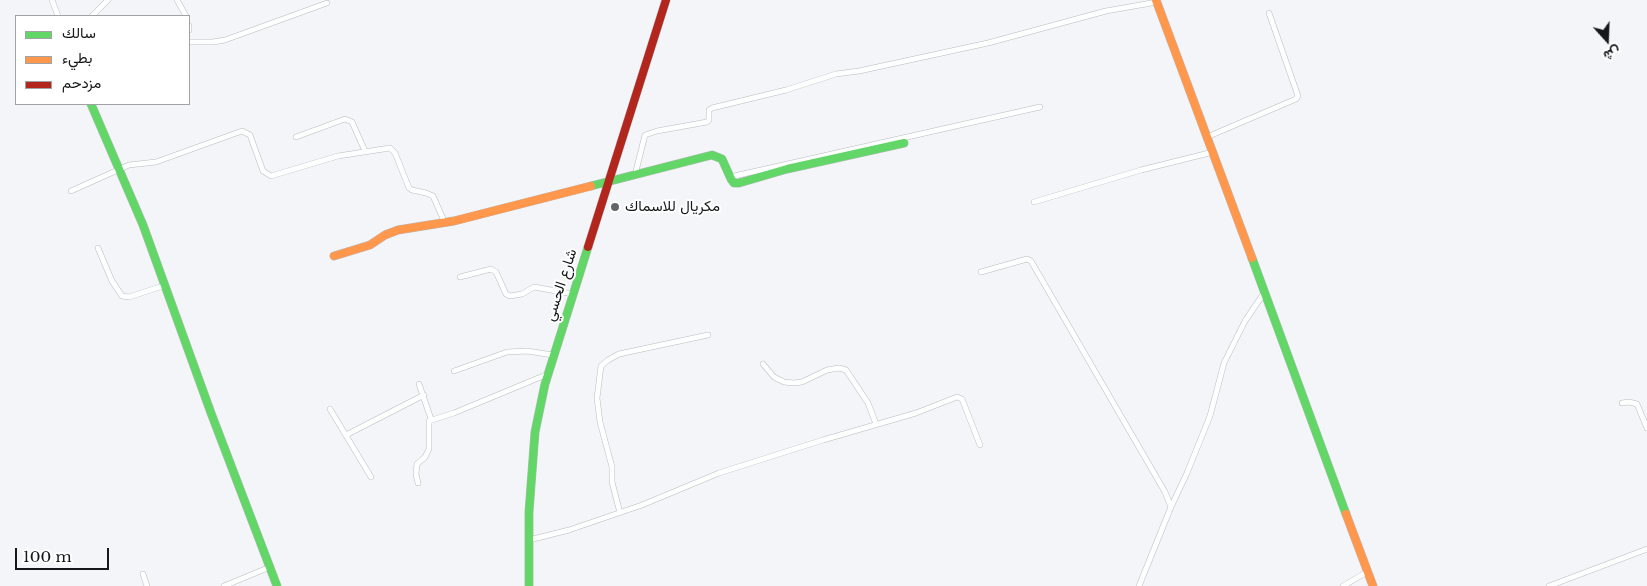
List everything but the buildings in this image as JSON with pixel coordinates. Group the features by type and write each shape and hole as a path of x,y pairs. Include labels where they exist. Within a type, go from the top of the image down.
{"street":[{"path":"52,0 58,15"},
{"path":"93,15 108,0"},
{"path":"177,0 185,15"},
{"name":"شارع الحسي","path":"529,586 529,512 535,432 548,374 666,0"},
{"path":"635,175 645,135 707,122 709,120 709,110 712,108 786,90 836,74 859,72 988,43 1106,11 1156,1 1373,586"},
{"path":"190,42 225,40 327,3"},
{"path":"1207,136 1298,96 1268,13"},
{"path":"91,105 120,168 166,285 211,413 277,586"},
{"path":"730,177 1040,107"},
{"path":"296,137 345,119 352,122 365,151"},
{"path":"72,191 129,164 156,162 242,131 250,135 263,171 271,176 324,160 365,151 385,148 392,150 409,188 426,192 432,196 445,223"},
{"path":"334,256 370,245 384,235 398,230 445,223 712,155 722,159 730,177 734,182 739,183 787,169 904,143"},
{"path":"1034,202 1141,170 1213,152"},
{"path":"98,248 109,274 122,296 129,297 166,285"},
{"path":"981,272 1027,259 1031,261 1138,444 1165,492 1170,507"},
{"path":"460,277 492,269 496,272 506,294 510,296 522,294 534,287 573,294"},
{"path":"1139,586 1170,507 1187,473 1210,416 1224,363 1245,322 1264,293"},
{"path":"620,513 612,482 612,467 600,422 597,398 601,366 619,354 708,335"},
{"path":"454,371 507,352 528,351 553,355"},
{"path":"763,364 774,377 784,382 794,383 802,382 827,370 839,368 846,370 868,403 876,424"},
{"path":"418,483 416,474 417,464 425,457 429,448 428,424 431,419 454,413 548,374"},
{"path":"419,384 431,419"},
{"path":"346,434 424,395"},
{"path":"529,540 569,530 620,513 719,473 916,413 959,397 980,445"},
{"path":"1622,403 1637,404 1647,428"},
{"path":"330,409 371,478"},
{"path":"1549,586 1647,549"},
{"path":"224,586 270,567"},
{"path":"1343,586 1367,572"},
{"path":"143,574 147,586"}],"traffic: fast":[{"path":"91,105 143,225 211,413 277,586"},
{"path":"591,186 712,155 722,159 731,179 734,183 739,183 787,169 904,143"},
{"path":"529,586 529,512 535,432 545,384 588,247"},
{"path":"1252,258 1346,514"}],"traffic: slow":[{"path":"1156,0 1252,258"},
{"path":"334,256 370,245 385,235 398,230 454,221 591,186"},
{"path":"1346,514 1373,586"}],"traffic: jam":[{"path":"588,247 666,0"}],"place":[{"name":"مكريال للاسماك","path":"615,207"}]}
